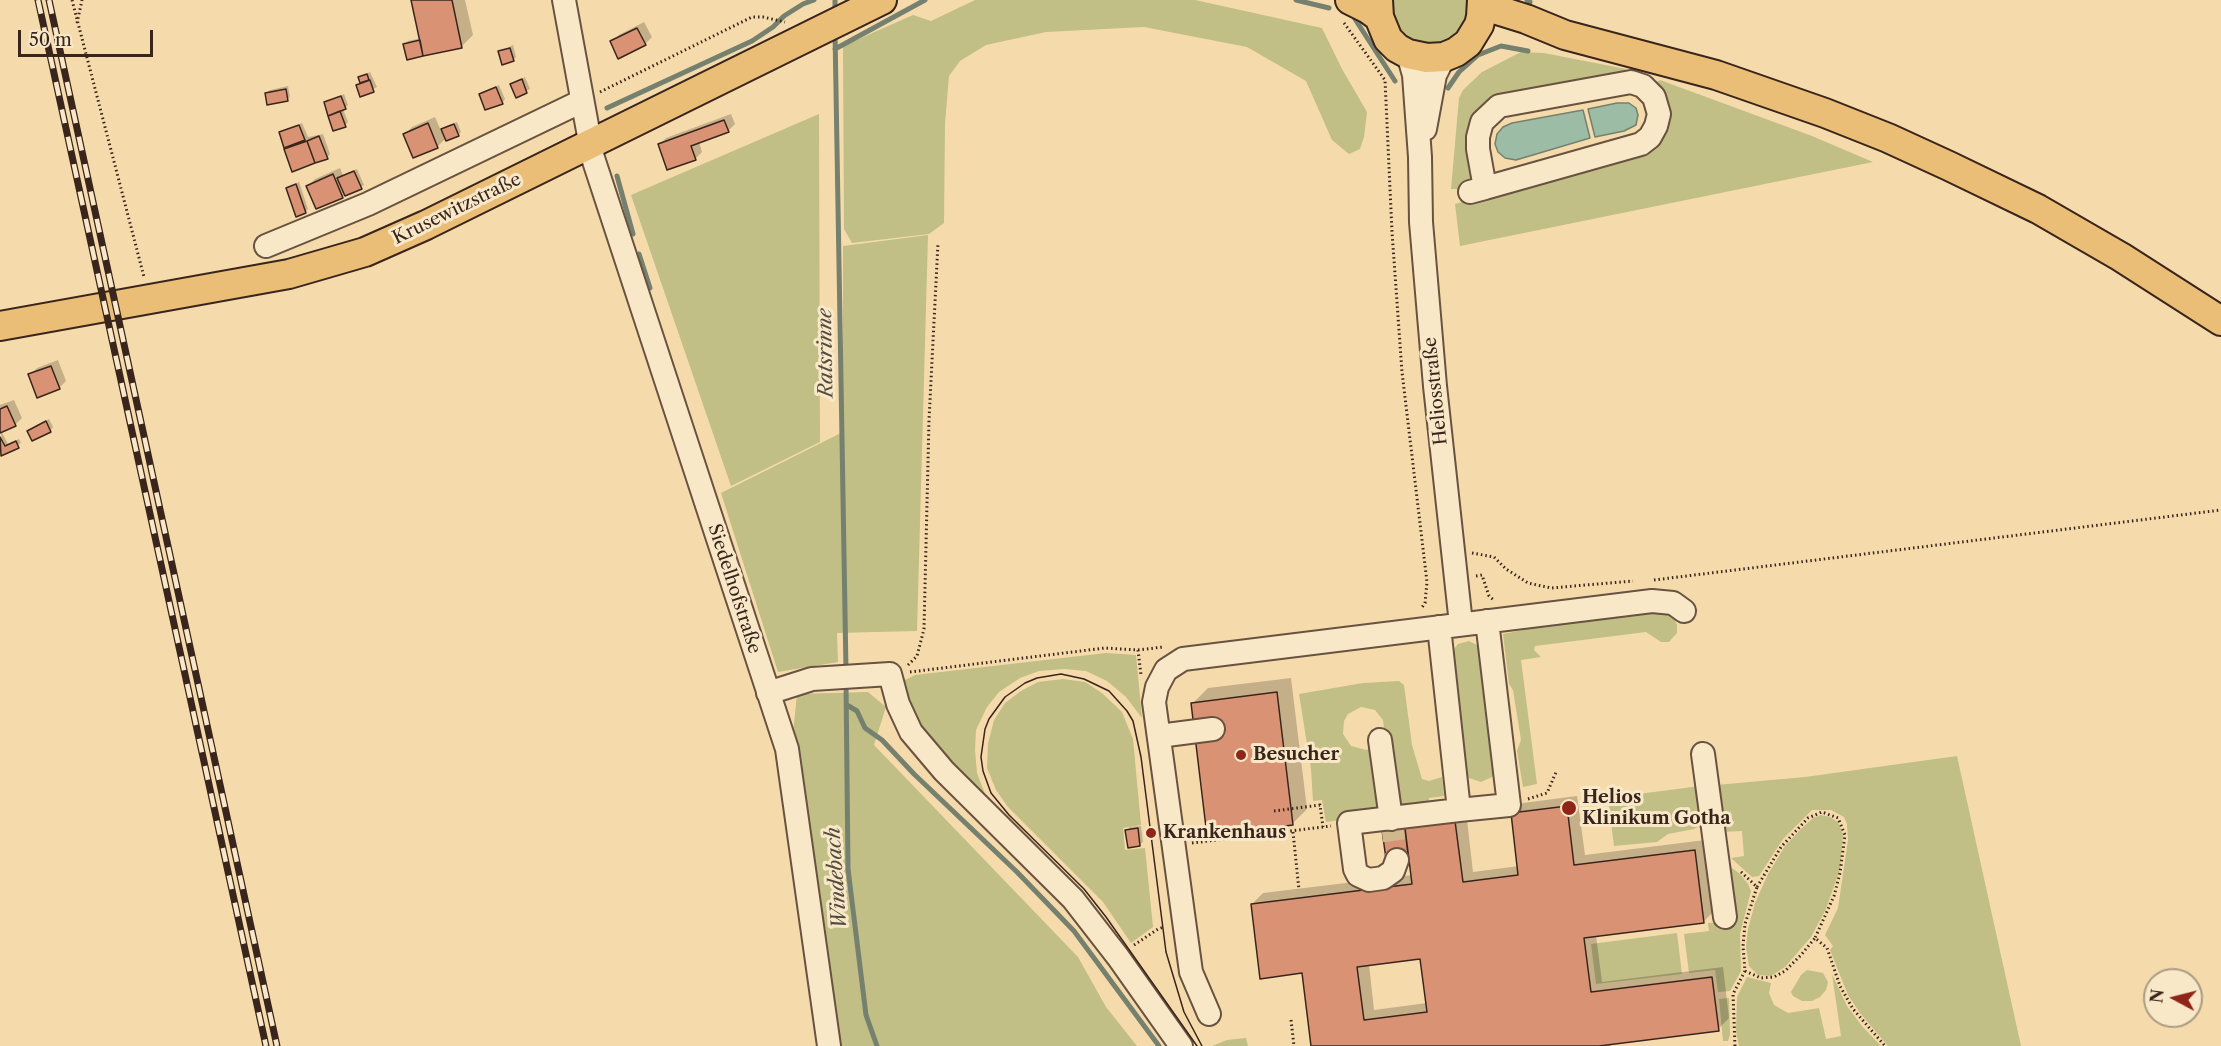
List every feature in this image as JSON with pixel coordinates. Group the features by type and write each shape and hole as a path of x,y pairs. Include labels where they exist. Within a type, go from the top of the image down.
{"main road":[{"name":"Krusewitzstraße","path":"0,326 289,274 330,263 397,239 882,0"},
{"path":"1347,10 1378,9 1388,39 1397,48 1408,54 1427,58 1444,57 1468,43 1475,33 1481,17 1483,0 1497,10 1565,35 1716,75 1825,113 1888,138 2038,209 2121,257 2221,321"},
{"path":"1475,33 1494,30 1565,35"}],"street":[{"name":"Siedelhofstraße","path":"564,0 589,144 787,748 829,1046"},
{"path":"1408,54 1414,75 1420,157"},
{"path":"1420,157 1435,75 1444,57"},
{"path":"1631,82 1643,86 1654,97 1659,114 1656,126 1650,137 1641,144 1478,190 1478,136 1482,122 1499,106 1631,82"},
{"path":"266,246 368,204 582,101"},
{"name":"Heliosstraße","path":"1420,157 1421,222 1434,374 1454,552 1450,625 1459,810"},
{"path":"1209,1014 1191,972 1154,702 1157,687 1166,670 1183,659 1652,601 1673,603 1684,610"},
{"path":"1397,860 1393,871 1383,878 1369,880 1358,875 1355,869 1349,823 1509,804 1487,621"},
{"path":"768,693 812,679 890,675 898,704 910,732 944,771 1073,899 1118,957 1181,1046"},
{"path":"1159,736 1213,729"},
{"path":"1380,740 1391,819"},
{"path":"1703,754 1725,917"}],"path":[{"path":"72,0 145,282"},
{"path":"77,25 82,0"},
{"path":"1347,10 1348,31 1385,80 1401,372 1427,582"},
{"path":"582,101 752,17 788,22"},
{"path":"890,675 909,665 917,656 924,629 929,420 938,243"},
{"path":"1646,580 2221,510"},
{"path":"1454,552 1479,553 1494,557 1506,569 1528,583 1551,588 1634,581"},
{"path":"1509,804 1547,792 1557,770"},
{"path":"1274,811 1320,805 1323,827"},
{"path":"1735,1046 1733,994 1745,971 1743,946 1745,924 1757,887 1781,847 1808,818 1822,812 1838,818 1845,835 1840,873 1834,896 1815,938 1785,971 1774,977 1761,978 1745,971"},
{"path":"1173,845 1293,832 1349,823"},
{"path":"1293,832 1299,890"},
{"path":"1717,857 1739,869 1757,887"},
{"path":"1118,957 1158,929 1169,927"},
{"path":"1815,938 1827,948 1840,986 1853,1009 1885,1046"},
{"path":"1291,1020 1294,1046"}],"shaded area":[{"path":"975,0 1195,0 1322,28 1367,112 1360,149 1349,154 1332,140 1306,81 1247,47 1144,27 1046,32 986,45 960,61 949,76 945,123 944,223 929,234 852,243 844,229 843,46 913,15 931,21"},
{"path":"1385,0 1475,0 1453,47 1403,44"},
{"path":"1521,52 1544,53 1626,69 1622,76 1502,96 1474,181 1462,189 1451,189 1459,98 1463,90 1482,72"},
{"path":"1660,80 1812,136 1873,162 1460,246 1455,204 1615,159 1650,146 1653,84"},
{"path":"1629,103 1636,108 1638,115 1636,125 1624,131 1595,137 1588,109"},
{"path":"1583,110 1590,138 1516,160 1505,158 1498,152 1495,144 1497,134 1503,127 1512,123"},
{"path":"819,114 820,442 731,486 631,195"},
{"path":"928,235 917,631 837,633 838,662 778,672 721,493 843,432 843,246"},
{"path":"1664,611 1674,618 1677,625 1677,633 1669,642 1661,642 1646,632 1535,646 1534,650 1541,657 1521,660 1537,784 1523,787 1517,751 1521,740 1513,690 1509,684 1503,634 1523,630 1523,625"},
{"path":"1469,641 1479,646 1496,772 1492,777 1481,782 1464,774 1451,653 1458,644"},
{"path":"1106,653 1136,655 1142,718 1126,697 1107,681 1086,671 1064,669 1039,671 1020,678 999,692 987,707 976,730 977,773 985,794 1004,816 1069,877 1086,899 933,751 902,690 905,680 915,675"},
{"path":"1063,679 1085,682 1102,693 1122,712 1133,739 1141,825 1123,828 1125,850 1145,848 1153,927 1131,943 1103,902 1008,807 996,790 987,768 988,744 994,720 1005,703 1038,682"},
{"path":"1399,681 1404,685 1412,745 1422,779 1429,781 1442,777 1444,796 1429,798 1429,810 1394,809 1383,720 1375,710 1361,707 1348,714 1344,721 1343,734 1351,746 1366,750 1374,747 1386,814 1326,822 1322,800 1313,801 1311,769 1299,694 1363,683"},
{"path":"868,692 886,707 874,745 1078,957 1106,1007 1137,1046 837,1046 793,733 797,694"},
{"path":"1957,756 2021,1046 1888,1046 1848,995 1830,950 1833,946 1825,935 1838,908 1848,840 1844,817 1831,810 1812,810 1783,839 1759,876 1752,877 1731,858 1744,856 1742,831 1721,832 1716,785 1805,777"},
{"path":"1700,786 1705,823 1694,829 1668,834 1657,842 1614,846 1608,798"},
{"path":"1821,815 1838,822 1843,834 1840,869 1826,909 1811,937 1785,967 1771,976 1758,975 1749,966 1746,947 1755,903 1768,874 1785,846 1813,818"},
{"path":"1727,868 1732,868 1740,874 1751,891 1740,934 1741,971 1730,991 1718,992 1715,970 1689,973 1684,934 1709,931 1708,923 1731,922"},
{"path":"1677,933 1682,974 1596,984 1591,944"},
{"path":"1807,970 1823,973 1828,982 1826,990 1820,997 1812,1001 1802,1001 1793,996 1791,992 1801,975"},
{"path":"1832,974 1847,1006 1881,1046 1739,1046 1736,1031 1737,997 1747,977 1771,983 1769,993 1774,1005 1788,1013 1819,1008 1826,1039 1841,1036"},
{"path":"1729,998 1730,1035 1728,1041 1723,1041 1719,999"},
{"path":"1246,1038 1248,1046 1212,1046 1227,1040"}],"building":[{"path":"411,0 452,0 462,48 423,56"},
{"path":"637,28 646,45 618,59 610,41"},
{"path":"420,40 423,56 407,60 403,44"},
{"path":"510,48 514,61 502,65 498,51"},
{"path":"367,74 369,80 360,83 358,77"},
{"path":"522,79 527,93 516,98 510,84"},
{"path":"370,80 374,92 360,97 356,85"},
{"path":"496,87 503,104 485,110 479,94"},
{"path":"286,89 288,101 267,105 265,93"},
{"path":"341,96 346,109 328,116 324,102"},
{"path":"340,111 346,127 333,131 328,116"},
{"path":"724,120 729,132 691,146 696,160 667,170 658,144"},
{"path":"428,123 438,148 413,158 403,134"},
{"path":"454,124 459,136 446,141 441,129"},
{"path":"299,125 305,140 284,148 279,132"},
{"path":"319,136 328,159 315,163 307,141"},
{"path":"307,141 315,163 292,172 284,149"},
{"path":"354,171 362,189 345,196 337,178"},
{"path":"333,174 343,198 316,209 306,186"},
{"path":"296,184 306,213 296,217 286,188"},
{"path":"51,366 60,389 37,398 28,374"},
{"path":"7,406 16,426 0,433 0,409"},
{"path":"46,421 51,432 32,441 27,431"},
{"path":"0,437 5,446 16,441 19,448 1,456"},
{"name":"Besucher","path":"1277,692 1293,825 1207,836 1191,703"},
{"path":"1567,806 1574,865 1695,850 1704,923 1584,938 1591,992 1712,977 1719,1031 1599,1046 1311,1046 1302,973 1260,979 1251,904 1412,884 1405,828 1455,821 1463,882 1518,875 1511,813","holes":["1420,959 1427,1012 1364,1020 1357,967"]},
{"path":"1138,828 1140,846 1128,848 1125,830"},
{"path":"1405,828 1408,856 1386,859 1382,830"}],"waterway":[{"path":"607,108 752,41 773,27 784,16 814,0"},
{"name":"Ratsrinne","path":"835,0 835,13"},
{"path":"835,49 925,0"},
{"path":"1296,0 1329,8"},
{"path":"1355,19 1395,81"},
{"name":"Ratsrinne","path":"835,32 846,670"},
{"path":"1448,88 1459,72 1478,55 1501,46 1528,51"},
{"path":"617,176 633,234"},
{"path":"639,254 650,288"},
{"name":"Windebach","path":"846,683 848,869 866,1015 877,1046"},
{"path":"847,705 857,711 865,728 882,740 1074,931 1159,1046"}],"tunnel":[{"path":"1391,819 1397,860"}],"tram line":[{"path":"1197,1046 1084,889 1009,815 991,793 983,771 981,757 985,729 989,719 1005,697 1025,683 1037,678 1061,674 1084,679 1109,691 1133,721 1141,757 1166,952 1184,1012 1202,1046"}],"railway":[{"path":"38,0 266,1046"},
{"path":"49,0 277,1046"}],"place":[{"name":"Besucher","path":"1241,755"},
{"name":"Helios Klinikum Gotha","path":"1569,808"},
{"name":"Krankenhaus","path":"1151,833"}]}
